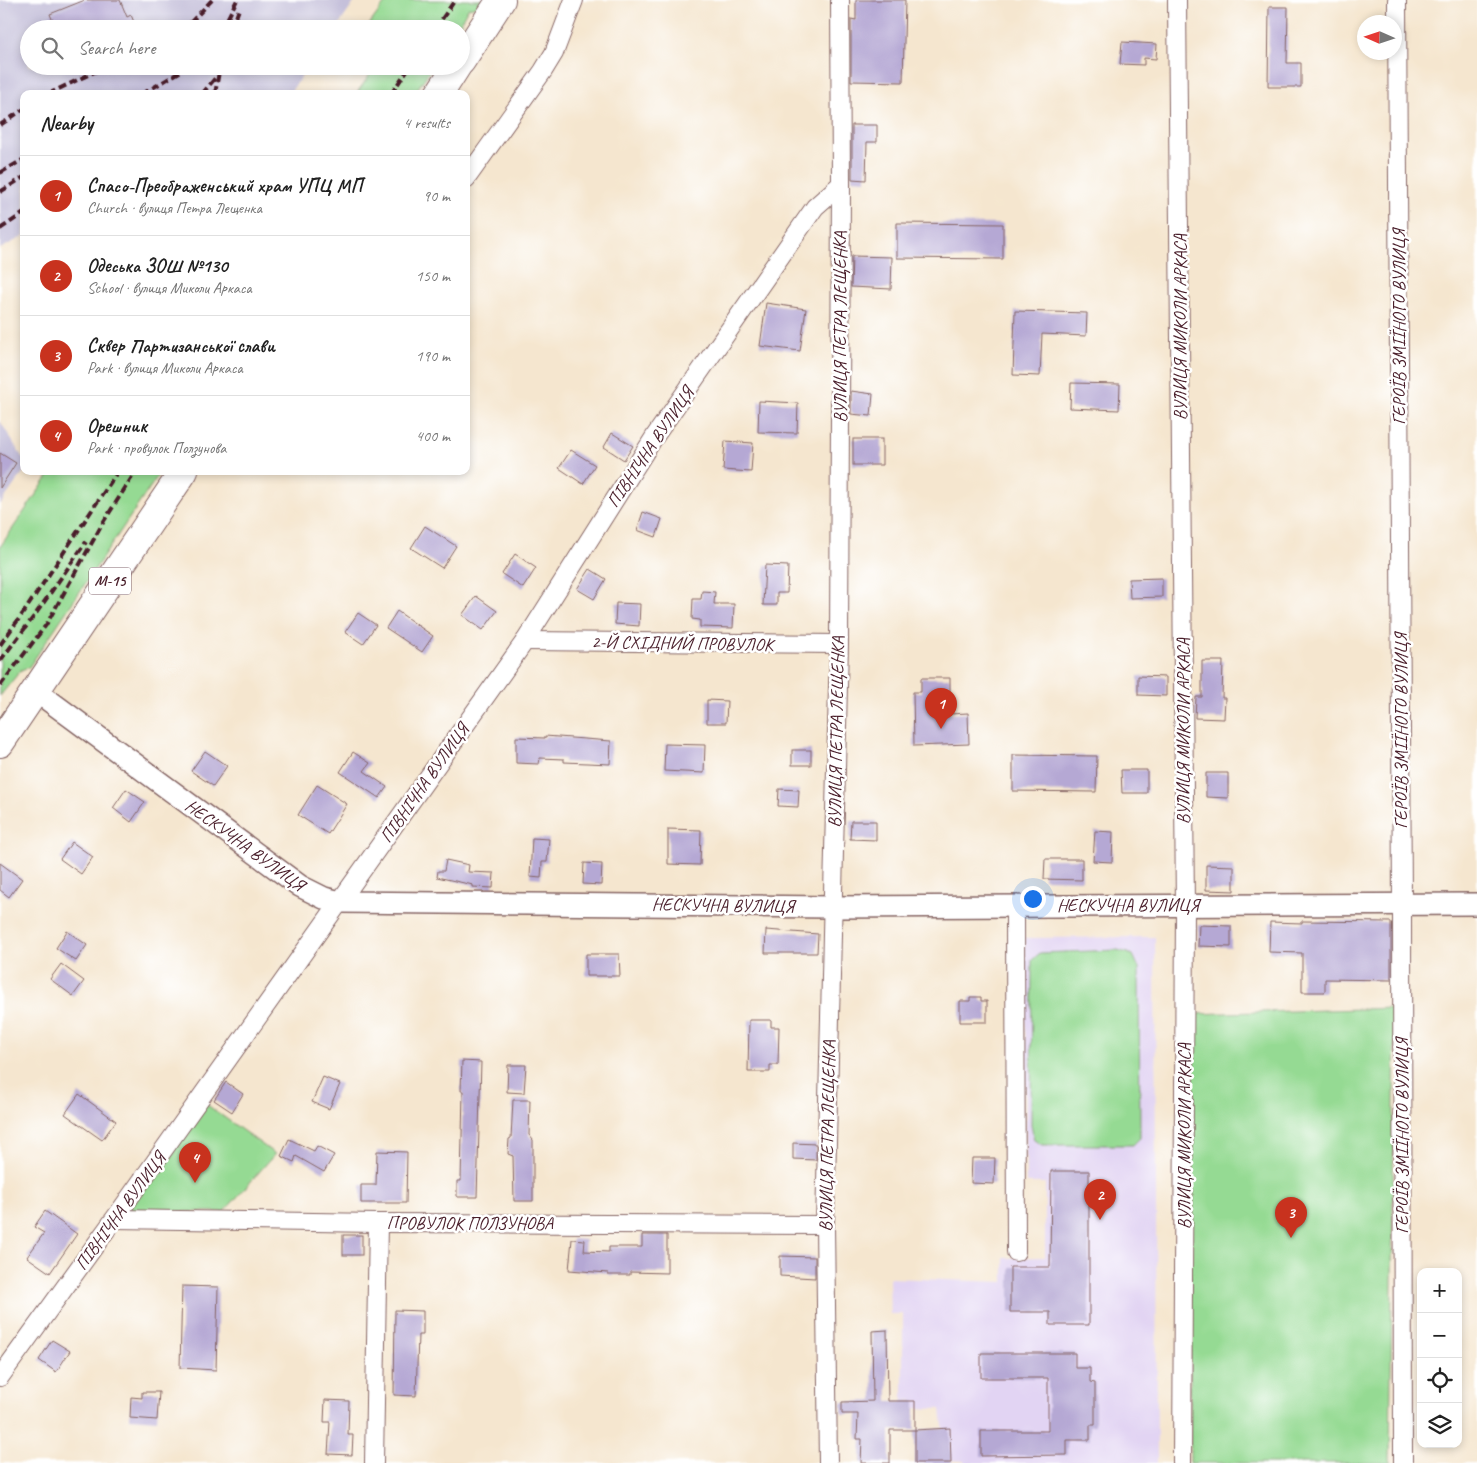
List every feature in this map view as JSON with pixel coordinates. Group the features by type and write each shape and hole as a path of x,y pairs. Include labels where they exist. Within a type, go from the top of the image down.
{"main road":[{"path":"470,47 501,0"},
{"path":"442,90 452,75"},
{"name":"М-15","path":"0,743 181,475"}],"street":[{"path":"470,173 547,65 560,38 574,0"},
{"name":"ВУЛИЦЯ ПЕТРА ЛЕЩЕНКА","path":"828,1463 825,1225 839,644 840,0"},
{"name":"ВУЛИЦЯ МИКОЛИ АРКАСА","path":"1177,0 1185,905 1182,1463"},
{"name":"ГЕРОЇВ ЗМІЇНОГО ВУЛИЦЯ","path":"1397,0 1403,1463"},
{"name":"ПІВНІЧНА ВУЛИЦЯ","path":"0,1377 525,641 655,436 815,207 841,184"},
{"name":"2-Й СХІДНИЙ ПРОВУЛОК","path":"525,641 839,644"},
{"name":"НЕСКУЧНА ВУЛИЦЯ","path":"36,691 300,886 324,898 340,902 832,906 1477,904"},
{"path":"1016,905 1016,1252"},
{"name":"ПРОВУЛОК ПОЛЗУНОВА","path":"114,1219 378,1223 825,1225"},
{"path":"374,1463 378,1223"}],"shaded area":[{"path":"0,0 356,0 342,20 20,20 20,75 303,75 292,90 20,90 20,238 0,249"},
{"path":"0,421 20,454 21,475 0,505"},
{"path":"1155,937 1157,1463 964,1463 964,1461 947,1460 941,1409 913,1408 912,1400 903,1401 903,1314 890,1314 889,1278 1004,1282 1004,1258 1045,1257 1045,1183 1026,1183 1025,938"}],"green space":[{"path":"387,0 484,0 483,5 468,8 462,20 373,20"},
{"path":"370,75 427,75 417,90 359,90"},
{"path":"49,475 158,475 29,667 21,670 0,696 0,547"},
{"path":"1118,950 1133,955 1139,968 1140,1138 1133,1145 1042,1145 1034,1140 1031,1125 1032,960 1040,953"},
{"path":"1395,1008 1390,1463 1190,1463 1191,1014"},
{"path":"199,1099 275,1154 224,1212 120,1211"}],"building":[{"path":"85,0 120,0 127,17 131,15 133,20 52,20 50,14"},
{"path":"856,0 905,0 903,82 851,81 851,19 856,20"},
{"path":"1269,7 1288,7 1287,63 1301,63 1301,87 1268,87"},
{"path":"1122,42 1157,44 1156,59 1144,58 1144,65 1120,64"},
{"path":"852,125 877,125 877,142 867,142 866,180 852,179"},
{"path":"897,223 1003,224 1003,259 897,258"},
{"path":"852,256 892,257 891,289 851,287"},
{"path":"766,303 806,309 800,351 760,346"},
{"path":"1015,311 1087,313 1086,336 1042,334 1040,376 1013,375"},
{"path":"1071,383 1120,384 1119,410 1070,408"},
{"path":"851,391 873,394 871,416 851,414"},
{"path":"759,401 798,403 797,433 758,432"},
{"path":"612,433 633,446 624,460 604,447"},
{"path":"853,439 882,439 882,465 853,465"},
{"path":"725,441 753,443 751,472 723,470"},
{"path":"571,450 595,465 583,484 559,468"},
{"path":"0,453 16,463 0,488"},
{"path":"643,512 662,519 656,537 637,530"},
{"path":"425,526 456,546 442,568 411,548"},
{"path":"515,554 536,568 523,588 502,574"},
{"path":"765,565 788,566 787,593 777,593 777,605 763,605"},
{"path":"590,569 606,579 594,599 577,589"},
{"path":"1162,578 1162,597 1130,598 1129,579"},
{"path":"702,591 715,592 714,604 734,604 733,628 700,627 700,620 692,619 693,599 701,599"},
{"path":"476,596 497,611 483,630 462,615"},
{"path":"616,603 640,604 639,626 615,624"},
{"path":"397,611 433,636 422,652 386,628"},
{"path":"358,613 376,625 363,644 345,632"},
{"path":"1202,661 1223,661 1222,698 1225,698 1224,719 1195,718 1196,697 1202,697"},
{"path":"1138,676 1166,677 1166,696 1138,695"},
{"path":"921,678 950,678 950,714 968,713 969,744 914,746 913,692 921,692"},
{"path":"707,700 727,701 726,723 707,723"},
{"path":"545,736 611,741 610,764 564,762 564,759 540,758 539,764 516,763 516,737 545,738"},
{"path":"665,744 705,745 704,773 664,771"},
{"path":"792,750 811,750 811,765 792,765"},
{"path":"205,751 227,766 213,786 191,771"},
{"path":"353,752 370,763 364,771 387,787 379,798 340,772"},
{"path":"1013,755 1097,756 1096,792 1013,791"},
{"path":"1121,770 1147,770 1147,793 1122,793"},
{"path":"1206,773 1228,773 1228,798 1206,797"},
{"path":"317,785 347,804 328,834 298,815"},
{"path":"126,789 145,802 131,822 113,808"},
{"path":"779,789 799,790 798,807 778,806"},
{"path":"851,821 876,821 876,840 850,839"},
{"path":"668,829 701,830 700,865 668,864"},
{"path":"1095,831 1113,832 1112,862 1093,861"},
{"path":"532,838 549,839 547,862 542,862 541,878 530,877"},
{"path":"72,842 93,857 81,874 60,859"},
{"path":"1045,859 1082,859 1082,880 1044,879"},
{"path":"446,860 469,865 468,872 494,873 493,888 473,887 473,885 437,877 438,871 444,871"},
{"path":"0,863 22,879 9,897 0,890"},
{"path":"584,863 602,864 601,885 583,884"},
{"path":"1206,865 1234,866 1234,891 1206,890"},
{"path":"1302,921 1391,922 1391,980 1325,979 1325,992 1302,992 1302,953 1269,952 1270,922 1302,923"},
{"path":"1199,925 1231,926 1231,947 1198,946"},
{"path":"766,930 818,934 817,953 765,953"},
{"path":"67,931 87,945 76,961 56,948"},
{"path":"586,954 619,954 620,976 586,976"},
{"path":"61,964 84,981 73,996 50,979"},
{"path":"970,997 981,997 981,1001 987,1001 987,1022 960,1022 960,1001 970,1001"},
{"path":"749,1020 771,1020 771,1027 779,1027 778,1065 770,1065 770,1072 748,1072"},
{"path":"462,1061 481,1062 477,1197 457,1197 457,1181 461,1181"},
{"path":"508,1065 526,1065 524,1093 507,1092"},
{"path":"323,1077 340,1084 329,1109 312,1102"},
{"path":"226,1082 243,1094 232,1112 214,1100"},
{"path":"79,1094 116,1121 102,1140 65,1114"},
{"path":"513,1100 530,1100 529,1135 533,1140 533,1201 514,1201 513,1156 508,1154 509,1139 511,1138"},
{"path":"289,1139 314,1151 317,1146 334,1155 324,1172 296,1156 294,1162 281,1156"},
{"path":"793,1143 816,1144 816,1160 793,1159"},
{"path":"377,1151 407,1152 406,1203 361,1203 361,1185 376,1185"},
{"path":"972,1158 995,1158 994,1184 971,1183"},
{"path":"1051,1171 1089,1171 1089,1325 1050,1325 1050,1312 1010,1312 1010,1267 1050,1267"},
{"path":"45,1211 77,1234 50,1273 27,1257 44,1233 34,1227"},
{"path":"343,1235 362,1235 362,1255 343,1255"},
{"path":"642,1235 667,1235 667,1273 630,1272 630,1275 608,1275 608,1273 569,1270 572,1239 585,1240 584,1251 609,1252 609,1247 642,1247"},
{"path":"780,1256 815,1257 815,1278 780,1276"},
{"path":"182,1286 218,1287 216,1370 180,1368"},
{"path":"395,1310 423,1311 423,1335 418,1335 416,1396 394,1395"},
{"path":"887,1330 888,1401 915,1401 915,1430 890,1430 890,1463 861,1463 862,1439 857,1439 858,1414 842,1414 842,1402 873,1401 872,1331"},
{"path":"52,1340 70,1351 56,1372 39,1360"},
{"path":"981,1353 1075,1353 1075,1368 1090,1368 1090,1382 1095,1383 1095,1425 1090,1425 1090,1440 1067,1440 1067,1455 981,1456 981,1431 1048,1431 1048,1378 981,1378"},
{"path":"142,1392 159,1392 157,1420 130,1418 131,1397 142,1398"},
{"path":"325,1400 349,1401 348,1435 353,1435 352,1455 328,1454 330,1422 324,1422"},
{"path":"950,1428 951,1463 915,1463 915,1430"}],"railway":[{"path":"193,20 212,0"},
{"path":"227,20 237,0"},
{"path":"441,20 455,0"},
{"path":"235,20 239,9"},
{"path":"56,90 88,75"},
{"path":"149,90 175,75"},
{"path":"216,90 218,75"},
{"path":"394,90 404,75"},
{"path":"205,90 217,76"},
{"path":"0,125 20,112"},
{"path":"0,173 20,161"},
{"path":"0,192 20,180"},
{"path":"0,229 20,216"},
{"path":"0,645 115,475"},
{"path":"0,686 46,625 104,521 133,475"},
{"path":"0,661 86,542"}],"place":[{"name":"Спасо-Преображенський храм УПЦ МП","path":"941,729"},
{"name":"Орешник","path":"195,1183"},
{"name":"Одеська ЗОШ №130","path":"1100,1220"},
{"name":"Сквер Партизанської слави","path":"1291,1238"}]}
